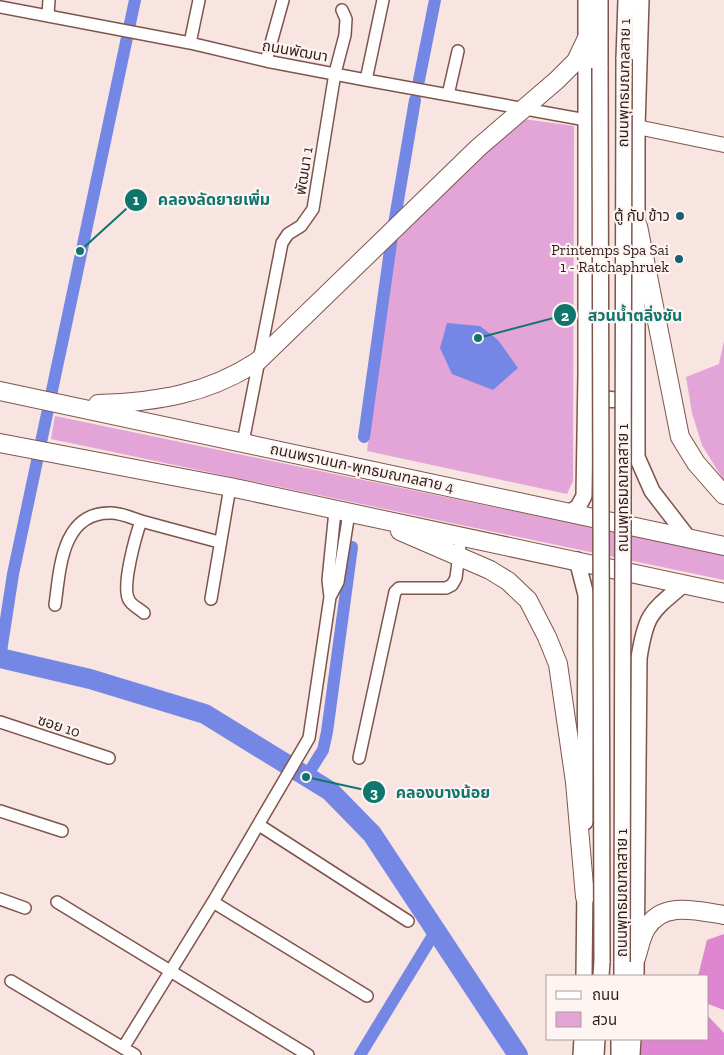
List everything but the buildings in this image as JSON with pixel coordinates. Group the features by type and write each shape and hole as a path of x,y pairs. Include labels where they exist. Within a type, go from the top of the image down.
{"main road":[{"name":"ถนนพุทธมณฑลสาย 1","path":"600,0 601,969"},
{"name":"ถนนพุทธมณฑลสาย 1","path":"626,0 624,59 627,966"},
{"path":"641,2 638,127 638,457 652,491 689,539"},
{"path":"569,513 578,507 584,496 587,3"},
{"path":"70,404 138,402 193,392 235,376 258,361 421,203 576,61 586,40"},
{"path":"638,226 680,437 696,463 724,495"},
{"path":"586,374 594,390 602,398 617,401 633,394 639,383"},
{"name":"ถนนพรานนก-พุทธมณฑลสาย 4","path":"0,391 70,404 724,546"},
{"path":"5,444 230,487 724,593"},
{"path":"370,517 459,558 490,570 508,581 528,600 558,664 575,782 584,897"},
{"path":"577,560 586,595 584,975"},
{"path":"627,966 639,658 643,633 653,610 684,584"},
{"path":"586,700 594,691 602,688 621,689 631,696 638,711"},
{"path":"627,966 646,928 663,912 683,909 724,915"},
{"path":"581,1055 582,1040"},
{"path":"596,1055 597,1040"},
{"path":"619,1055 620,1040"},
{"path":"632,1055 633,1040"}],"street":[{"path":"48,15 49,0"},
{"path":"190,43 199,0"},
{"path":"266,61 283,0"},
{"path":"366,80 383,0"},
{"name":"ถนนพัฒนา","path":"0,7 190,43 266,61 586,120"},
{"name":"พัฒนา 1","path":"243,442 282,243 288,234 302,226 313,209 335,73 345,35 346,18 342,10"},
{"path":"448,95 458,51"},
{"path":"638,127 724,145"},
{"path":"211,599 219,542 230,487"},
{"path":"123,1048 214,902 286,774 309,738 330,597 338,582 342,512"},
{"path":"55,605 63,550 74,530 97,514 113,513 219,542"},
{"path":"141,521 129,569 127,594 129,600 144,613"},
{"path":"359,758 396,588 446,588 452,585 462,537"},
{"name":"ซอย 10","path":"0,722 109,758"},
{"path":"0,811 62,831"},
{"path":"259,825 408,920"},
{"path":"0,899 25,908"},
{"path":"57,902 308,1055"},
{"path":"214,902 367,996"},
{"path":"10,981 135,1055"}],"green space":[{"path":"516,118 574,126 573,481 567,494 367,451 398,225"},
{"path":"724,341 724,481 702,445 692,413 686,377 719,364"},
{"path":"55,416 724,555 724,580 51,439"}],"shaded area":[{"path":"724,934 724,1010 709,1004 709,975 698,975 707,940"},
{"path":"709,1017 724,1033 724,1055 641,1055 642,1040 709,1040"}],"water":[{"path":"447,323 480,326 498,340 518,368 493,390 452,374 440,348"}],"waterway":[{"path":"0,658 13,574 135,0"},
{"path":"419,80 435,0"},
{"path":"364,437 392,236 415,100"},
{"path":"306,777 323,750 327,732 352,547"},
{"path":"0,658 90,679 205,714 330,791 372,834 518,1055"},
{"path":"360,1055 435,932"}],"place":[{"name":"ตู้ กับ ข้าว","path":"680,216"},
{"name":"คลองลัดยายเพิ่ม","path":"80,251"},
{"name":"Printemps Spa Sai 1 - Ratchaphruek","path":"679,259"},
{"name":"สวนน้ำตลิ่งชัน","path":"478,338"},
{"name":"คลองบางน้อย","path":"306,777"}]}
